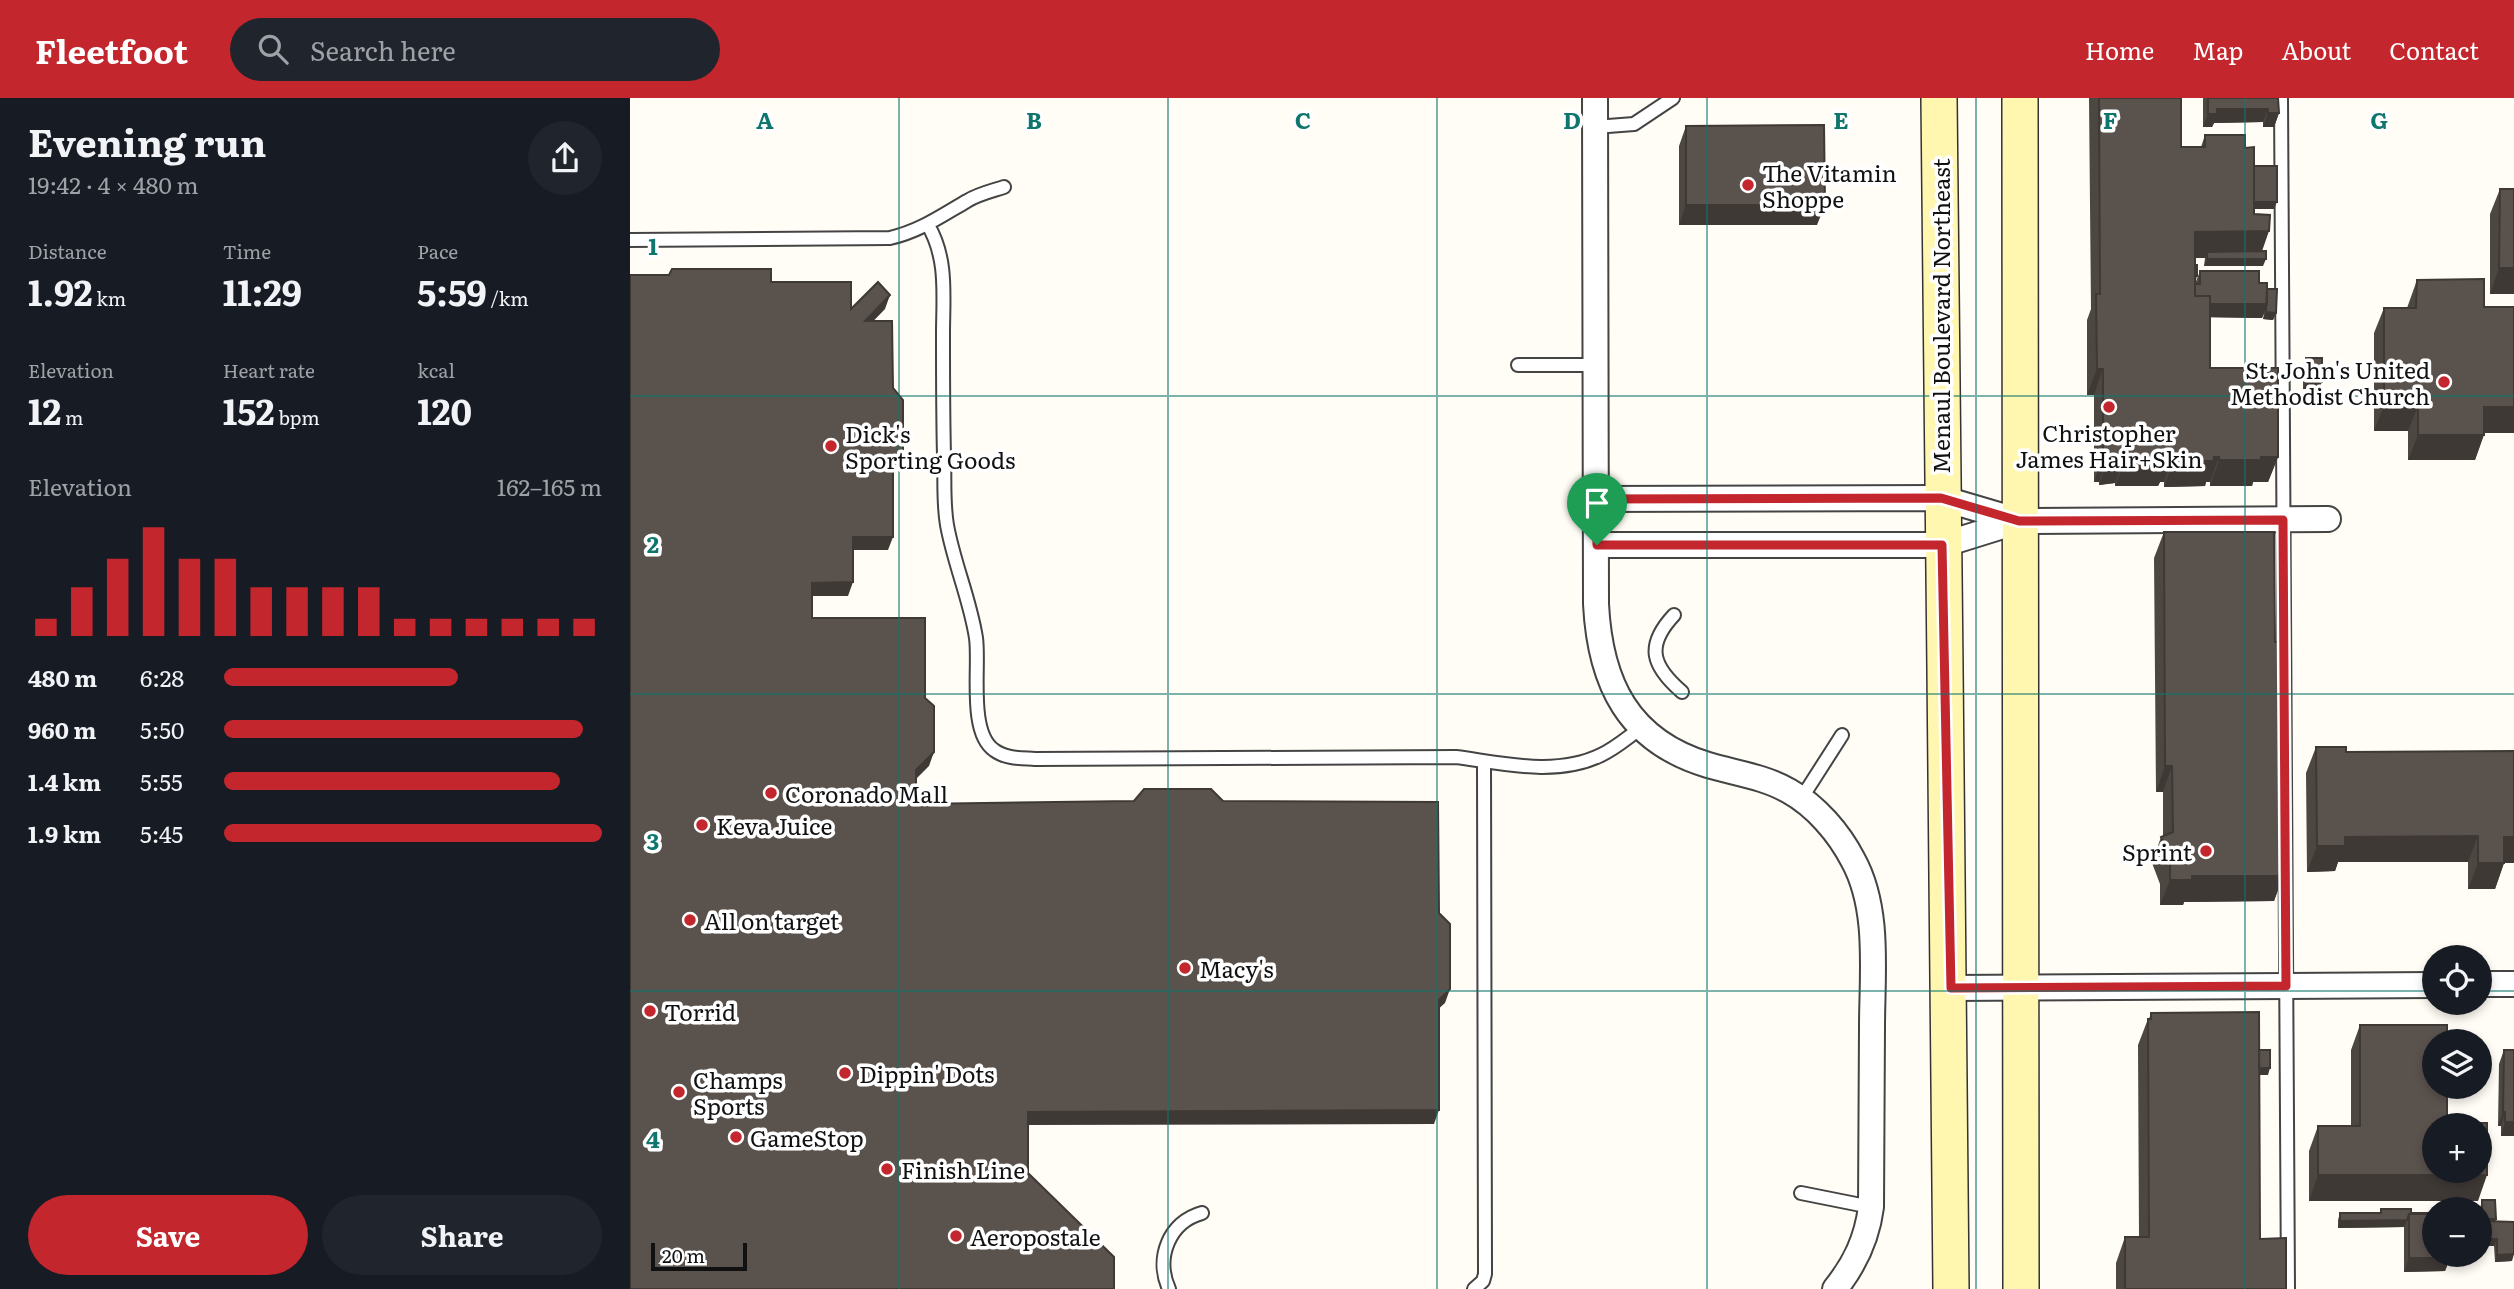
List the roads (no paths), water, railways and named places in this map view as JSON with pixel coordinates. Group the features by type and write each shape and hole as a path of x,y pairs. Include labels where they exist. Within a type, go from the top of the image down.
{"main road":[{"name":"Menaul Boulevard Northeast","path":"1939,98 1941,498 1951,988 1951,1289"},
{"path":"2020,98 2021,1289"}],"street":[{"path":"1595,98 1596,604 1599,644 1611,682 1620,699 1654,740 1705,764 1774,784 1801,799 1829,825 1842,842 1854,861 1868,899 1872,949 1871,1207 1868,1230 1862,1246 1853,1265 1835,1289"},
{"path":"1596,499 1941,498 2019,521 2328,519"},
{"path":"1597,545 1942,545 2019,521"},
{"path":"2492,985 2514,984"},
{"path":"1951,988 2422,985"}],"lane":[{"path":"1595,127 1634,124 1674,98"},
{"path":"2281,98 2288,1289"},
{"path":"630,240 881,238 903,235 928,225 968,200 1004,187"},
{"path":"928,225 935,236 943,261 943,415 947,524 977,642 979,723 984,738 992,749 1007,757 1035,759 1456,757 1519,765 1573,764 1603,754 1642,728"},
{"path":"1518,365 1596,365"},
{"path":"1674,615 1660,630 1656,644 1656,662 1668,680 1682,692"},
{"path":"1801,799 1842,735"},
{"path":"1474,1289 1483,1281 1485,1274 1484,762"},
{"path":"1801,1193 1871,1207"},
{"path":"1169,1289 1164,1268 1170,1236 1178,1225 1190,1216 1202,1213"}],"place":[{"name":"The Vitamin Shoppe","path":"1748,185"},
{"name":"St. John's United Methodist Church","path":"2444,382"},
{"name":"Christopher James Hair+Skin","path":"2109,407"},
{"name":"Dick's Sporting Goods","path":"831,446"},
{"name":"Coronado Mall","path":"771,793"},
{"name":"Keva Juice","path":"702,825"},
{"name":"Sprint","path":"2206,851"},
{"name":"All on target","path":"690,920"},
{"name":"Macy's","path":"1185,968"},
{"name":"Torrid","path":"650,1011"},
{"name":"Dippin' Dots","path":"845,1073"},
{"name":"Champs Sports","path":"679,1092"},
{"name":"GameStop","path":"736,1137"},
{"name":"Finish Line","path":"887,1169"},
{"name":"Aeropostale","path":"956,1236"}]}
